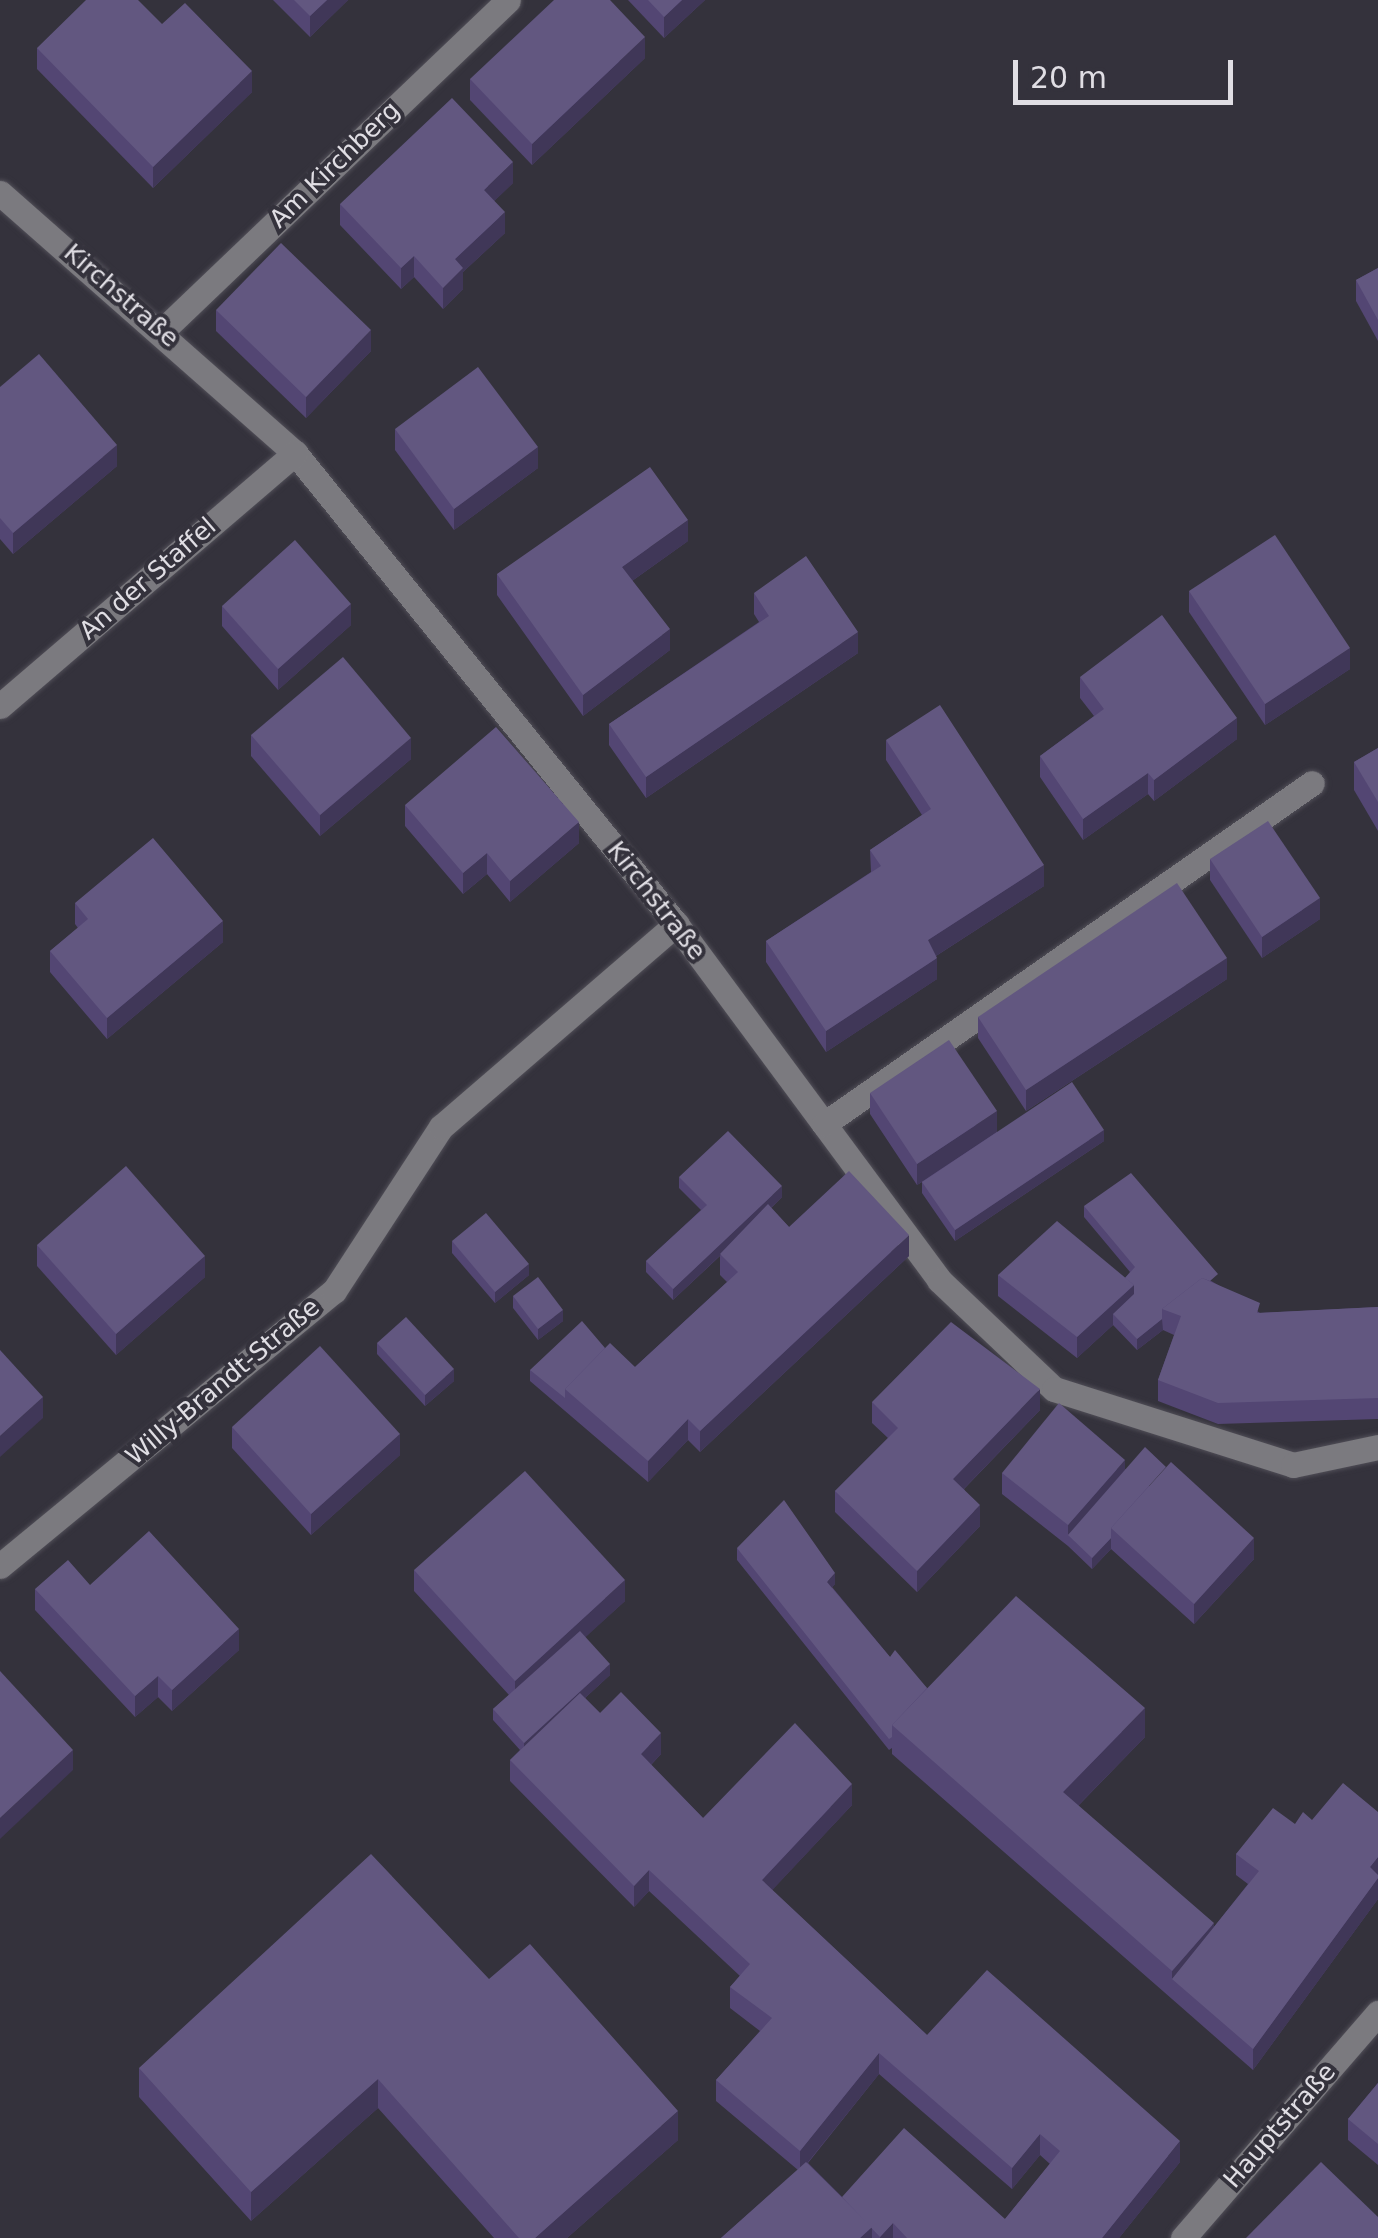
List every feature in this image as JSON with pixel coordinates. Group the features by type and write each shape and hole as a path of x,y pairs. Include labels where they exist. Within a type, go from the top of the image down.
{"street":[{"name":"Am Kirchberg","path":"163,330 508,0"},
{"name":"Kirchstraße","path":"0,193 163,330 295,453 676,924 956,1300 1054,1389 1294,1465 1378,1447"},
{"name":"An der Staffel","path":"0,706 295,453"},
{"path":"824,1124 1312,782"},
{"name":"Willy-Brandt-Straße","path":"0,1566 334,1291 441,1127 676,924"},
{"name":"Hauptstraße","path":"1183,2238 1378,2013"}],"building":[{"path":"86,0 138,0 162,24 185,3 252,71 153,167 37,48"},
{"path":"294,0 327,0 310,16"},
{"path":"554,0 610,0 645,37 532,144 470,79"},
{"path":"648,0 682,0 664,17"},
{"path":"452,98 513,162 484,190 505,212 455,259 463,268 443,288 414,256 401,268 340,204"},
{"path":"281,243 371,330 306,397 216,310"},
{"path":"1378,268 1378,320 1356,280"},
{"path":"39,354 117,445 13,533 0,518 0,387"},
{"path":"478,367 538,447 454,509 395,429"},
{"path":"650,467 688,520 622,567 670,629 583,695 497,574"},
{"path":"1275,535 1350,648 1265,704 1189,591"},
{"path":"295,540 351,604 278,669 222,606"},
{"path":"806,556 858,632 646,777 609,724 769,616 754,593"},
{"path":"1162,615 1237,718 1154,780 1148,773 1083,819 1040,756 1104,709 1080,677"},
{"path":"343,657 411,738 320,815 251,735"},
{"path":"940,705 1044,865 928,940 937,958 826,1031 766,941 881,866 870,850 931,809 886,740"},
{"path":"496,727 579,822 510,881 487,853 463,873 405,805"},
{"path":"1378,748 1378,802 1354,762"},
{"path":"1268,821 1320,898 1262,937 1210,859"},
{"path":"153,838 223,921 107,1018 50,951 88,919 75,903"},
{"path":"1177,883 1227,958 1026,1090 978,1017"},
{"path":"949,1040 997,1111 917,1164 870,1093"},
{"path":"1072,1082 1104,1130 955,1230 922,1182"},
{"path":"728,1131 782,1186 673,1289 646,1261 707,1205 679,1177"},
{"path":"126,1166 205,1256 116,1334 37,1245"},
{"path":"849,1171 909,1235 700,1431 688,1419 648,1461 565,1389 610,1343 635,1367 738,1272 720,1254 768,1204 789,1227"},
{"path":"1131,1173 1218,1274 1210,1281 1202,1278 1162,1309 1162,1319 1137,1339 1113,1314 1134,1294 1134,1285 1125,1278 1135,1267 1084,1206"},
{"path":"486,1213 529,1264 495,1292 452,1241"},
{"path":"1057,1221 1134,1285 1077,1337 998,1275"},
{"path":"538,1277 563,1310 538,1329 513,1296"},
{"path":"1202,1278 1260,1303 1257,1313 1378,1307 1378,1398 1218,1403 1158,1380 1181,1316 1162,1309"},
{"path":"406,1317 454,1369 425,1395 377,1343"},
{"path":"582,1321 605,1348 565,1389 565,1398 530,1370"},
{"path":"951,1322 1040,1389 953,1479 980,1505 917,1571 835,1491 898,1428 872,1402"},
{"path":"320,1346 400,1434 311,1514 232,1427"},
{"path":"0,1350 43,1397 0,1436"},
{"path":"1059,1403 1125,1460 1068,1525 1002,1473"},
{"path":"1145,1447 1166,1467 1111,1528 1111,1538 1092,1558 1068,1535"},
{"path":"1171,1462 1254,1538 1194,1604 1111,1528"},
{"path":"525,1471 625,1580 515,1681 414,1570"},
{"path":"784,1500 835,1573 827,1582 890,1657 895,1650 927,1688 892,1725 889,1739 737,1548"},
{"path":"149,1531 239,1629 172,1690 158,1676 135,1696 35,1589 68,1560 90,1585"},
{"path":"1016,1596 1145,1708 1063,1792 1214,1923 1172,1971 892,1725"},
{"path":"580,1631 610,1664 524,1743 493,1709"},
{"path":"0,1671 73,1750 0,1818"},
{"path":"621,1692 661,1733 641,1754 703,1818 795,1723 852,1784 762,1880 927,2035 987,1970 1180,2141 1102,2238 907,2238 893,2223 880,2237 842,2197 904,2128 1005,2219 1060,2151 1040,2134 1012,2168 879,2053 800,2151 716,2080 772,2018 730,1987 750,1964 649,1870 634,1886 510,1760 580,1693 600,1713"},
{"path":"1343,1783 1378,1812 1378,1857 1370,1867 1378,1878 1253,2049 1172,1979 1259,1871 1236,1854 1273,1808 1295,1824 1303,1812 1312,1820"},
{"path":"371,1854 489,1979 530,1944 678,2111 535,2238 519,2238 378,2079 251,2192 139,2068"},
{"path":"1378,2083 1378,2144 1348,2119"},
{"path":"806,2162 872,2227 860,2238 721,2238"},
{"path":"1321,2162 1378,2217 1378,2238 1246,2238"}]}
